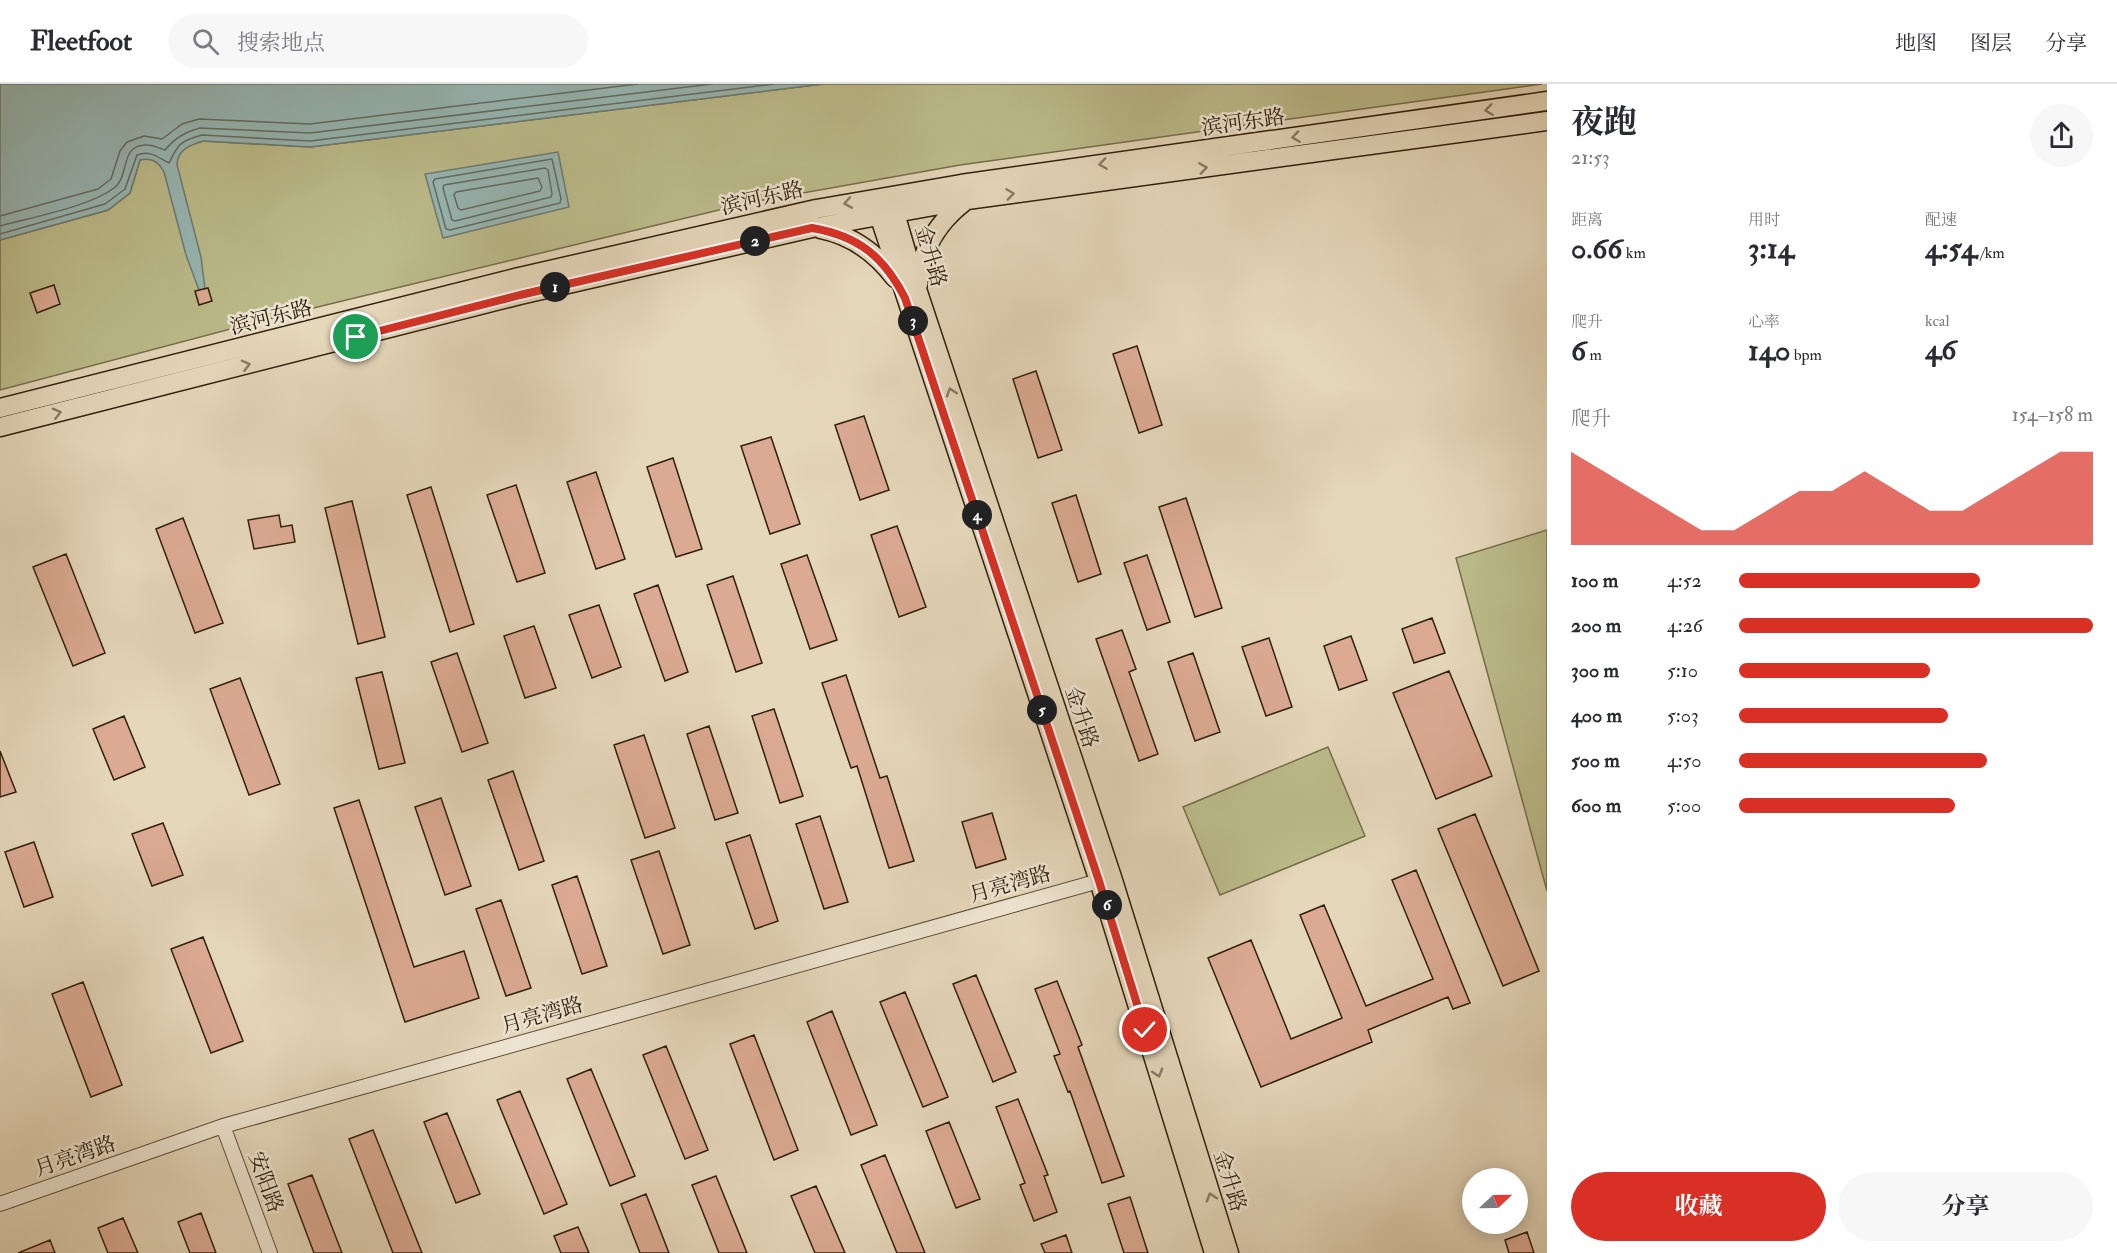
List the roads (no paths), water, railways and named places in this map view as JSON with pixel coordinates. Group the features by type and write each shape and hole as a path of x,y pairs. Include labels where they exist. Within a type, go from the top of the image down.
{"main road":[{"name":"滨河东路","path":"0,427 520,295 812,228 961,184 1547,101"},
{"name":"滨河东路","path":"0,408 515,278 816,209 967,200 1547,121"},
{"path":"812,228 832,231 852,239 869,250 912,295 926,250 936,230 950,213 967,200"},
{"name":"金升路","path":"885,206 1099,881 1214,1253"},
{"name":"金升路","path":"912,295 1112,877 1229,1253"}],"street":[{"name":"月亮湾路","path":"0,1204 223,1126 1099,881"},
{"name":"安阳路","path":"223,1126 270,1253"}],"water":[{"path":"0,84 823,84 310,147 203,141 189,146 182,152 177,165 201,257 205,289 199,290 186,255 164,172 160,165 152,160 140,160 130,193 108,210 0,240"},
{"path":"558,152 569,207 443,238 425,174"}]}
